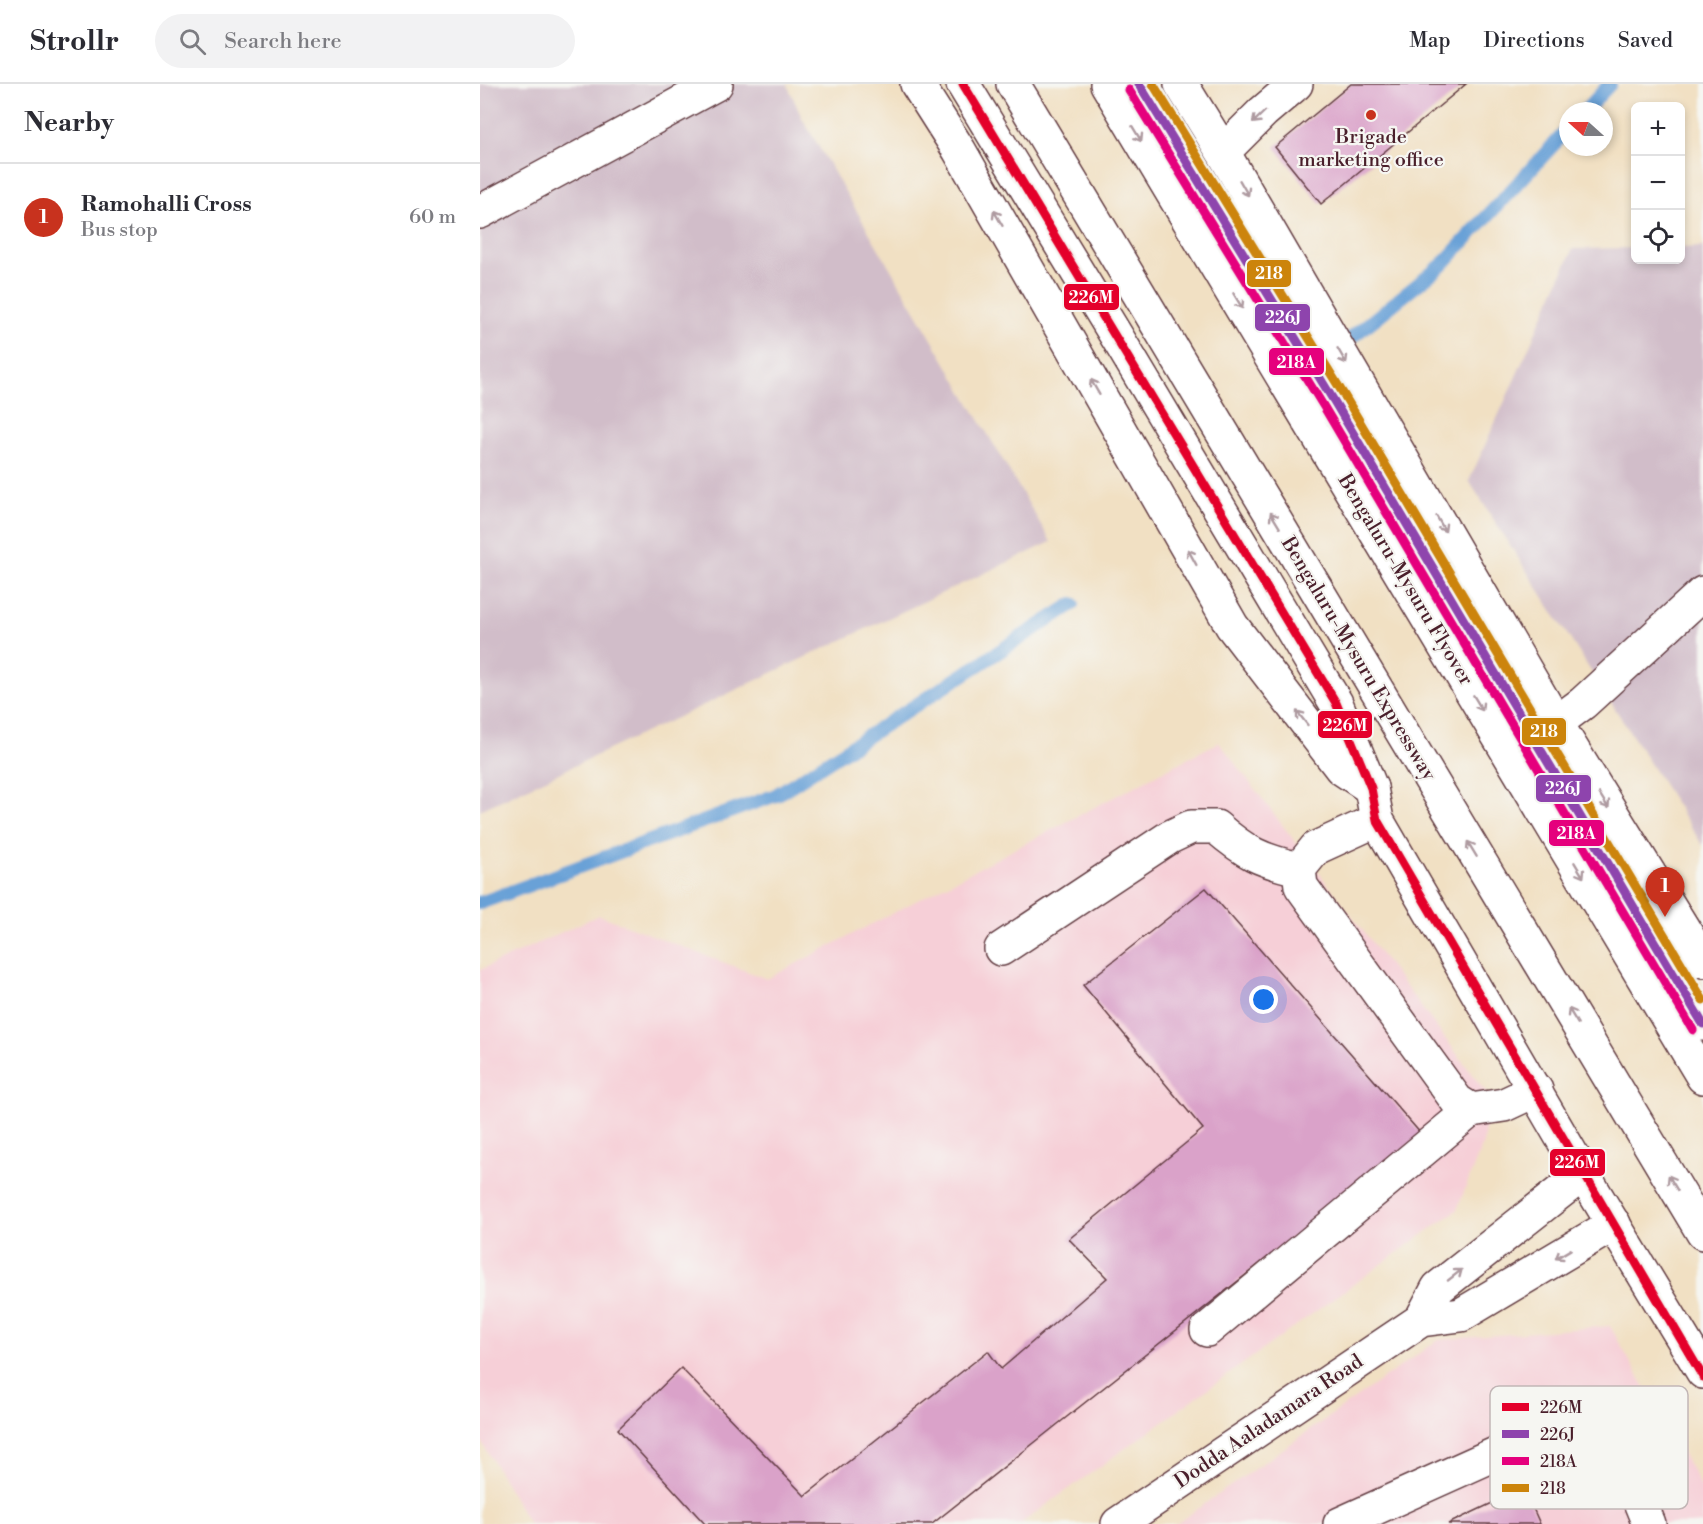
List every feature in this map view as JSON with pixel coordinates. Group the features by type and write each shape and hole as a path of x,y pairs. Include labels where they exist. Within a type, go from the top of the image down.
{"main road":[{"path":"480,212 716,84"},
{"name":"Bengaluru-Mysuru Expressway","path":"917,84 959,150 1232,626 1341,768 1374,804"},
{"name":"Bengaluru-Mysuru Expressway","path":"963,84 1130,357 1336,703 1374,804 1584,1174 1702,1373"},
{"name":"Bengaluru-Mysuru Expressway","path":"1013,84 1703,1233"},
{"name":"Bengaluru-Mysuru Flyover","path":"1107,84 1703,1077"},
{"path":"1139,84 1334,401 1703,1024"},
{"path":"1181,84 1223,152 1556,723 1703,962"},
{"path":"1223,152 1263,112 1296,84"},
{"path":"1556,723 1583,703 1703,593"},
{"path":"1374,804 1316,848 1299,869 1301,886 1457,1101 1471,1110"},
{"path":"1001,950 1170,837 1191,827 1216,827 1241,849 1267,862 1299,869"},
{"path":"1207,1330 1471,1110 1504,1104 1536,1090"},
{"path":"1421,1320 1438,1288 1584,1174"},
{"path":"1421,1320 1461,1315 1614,1224"},
{"name":"Dodda Aaladamara Road","path":"1118,1524 1421,1320"},
{"path":"1340,1524 1490,1456"},
{"path":"1643,1509 1649,1524"}],"shaded area":[{"path":"480,84 787,84 802,118 1051,542 480,810"},
{"path":"1703,247 1703,846 1469,481 1573,249 1631,248 1631,264 1685,264 1685,248"},
{"path":"1219,742 1489,1096 1483,1143 1457,1210 1020,1524 529,1524 480,1439 480,970 599,915 767,979"},
{"path":"1610,1326 1644,1386 1490,1386 1490,1509 1688,1509 1688,1464 1703,1490 1703,1524 1176,1524 1438,1340"}],"building":[{"name":"Brigade marketing office","path":"1351,84 1466,84 1321,204 1275,147"},
{"path":"1206,888 1422,1135 932,1524 705,1524 618,1429 681,1368 805,1496 988,1351 1001,1369 1107,1278 1069,1239 1203,1129 1083,985"},
{"path":"1490,1504 1490,1509 1533,1509 1540,1524 1448,1524"}],"waterway":[{"path":"1593,102 1610,84"},
{"path":"1352,337 1442,265 1559,139"},
{"path":"480,903 776,795 1073,604"}],"transit line":[{"name":"226M","path":"963,84 1336,703 1371,788 1377,820 1703,1377"},
{"name":"226J","path":"1139,84 1334,401 1703,1024"},
{"name":"218","path":"1153,84 1344,395 1703,1000"},
{"name":"218A","path":"1129,90 1324,407 1693,1030"}],"place":[{"name":"Brigade marketing office","path":"1371,115"},
{"name":"Ramohalli Cross","path":"1665,917"}]}
